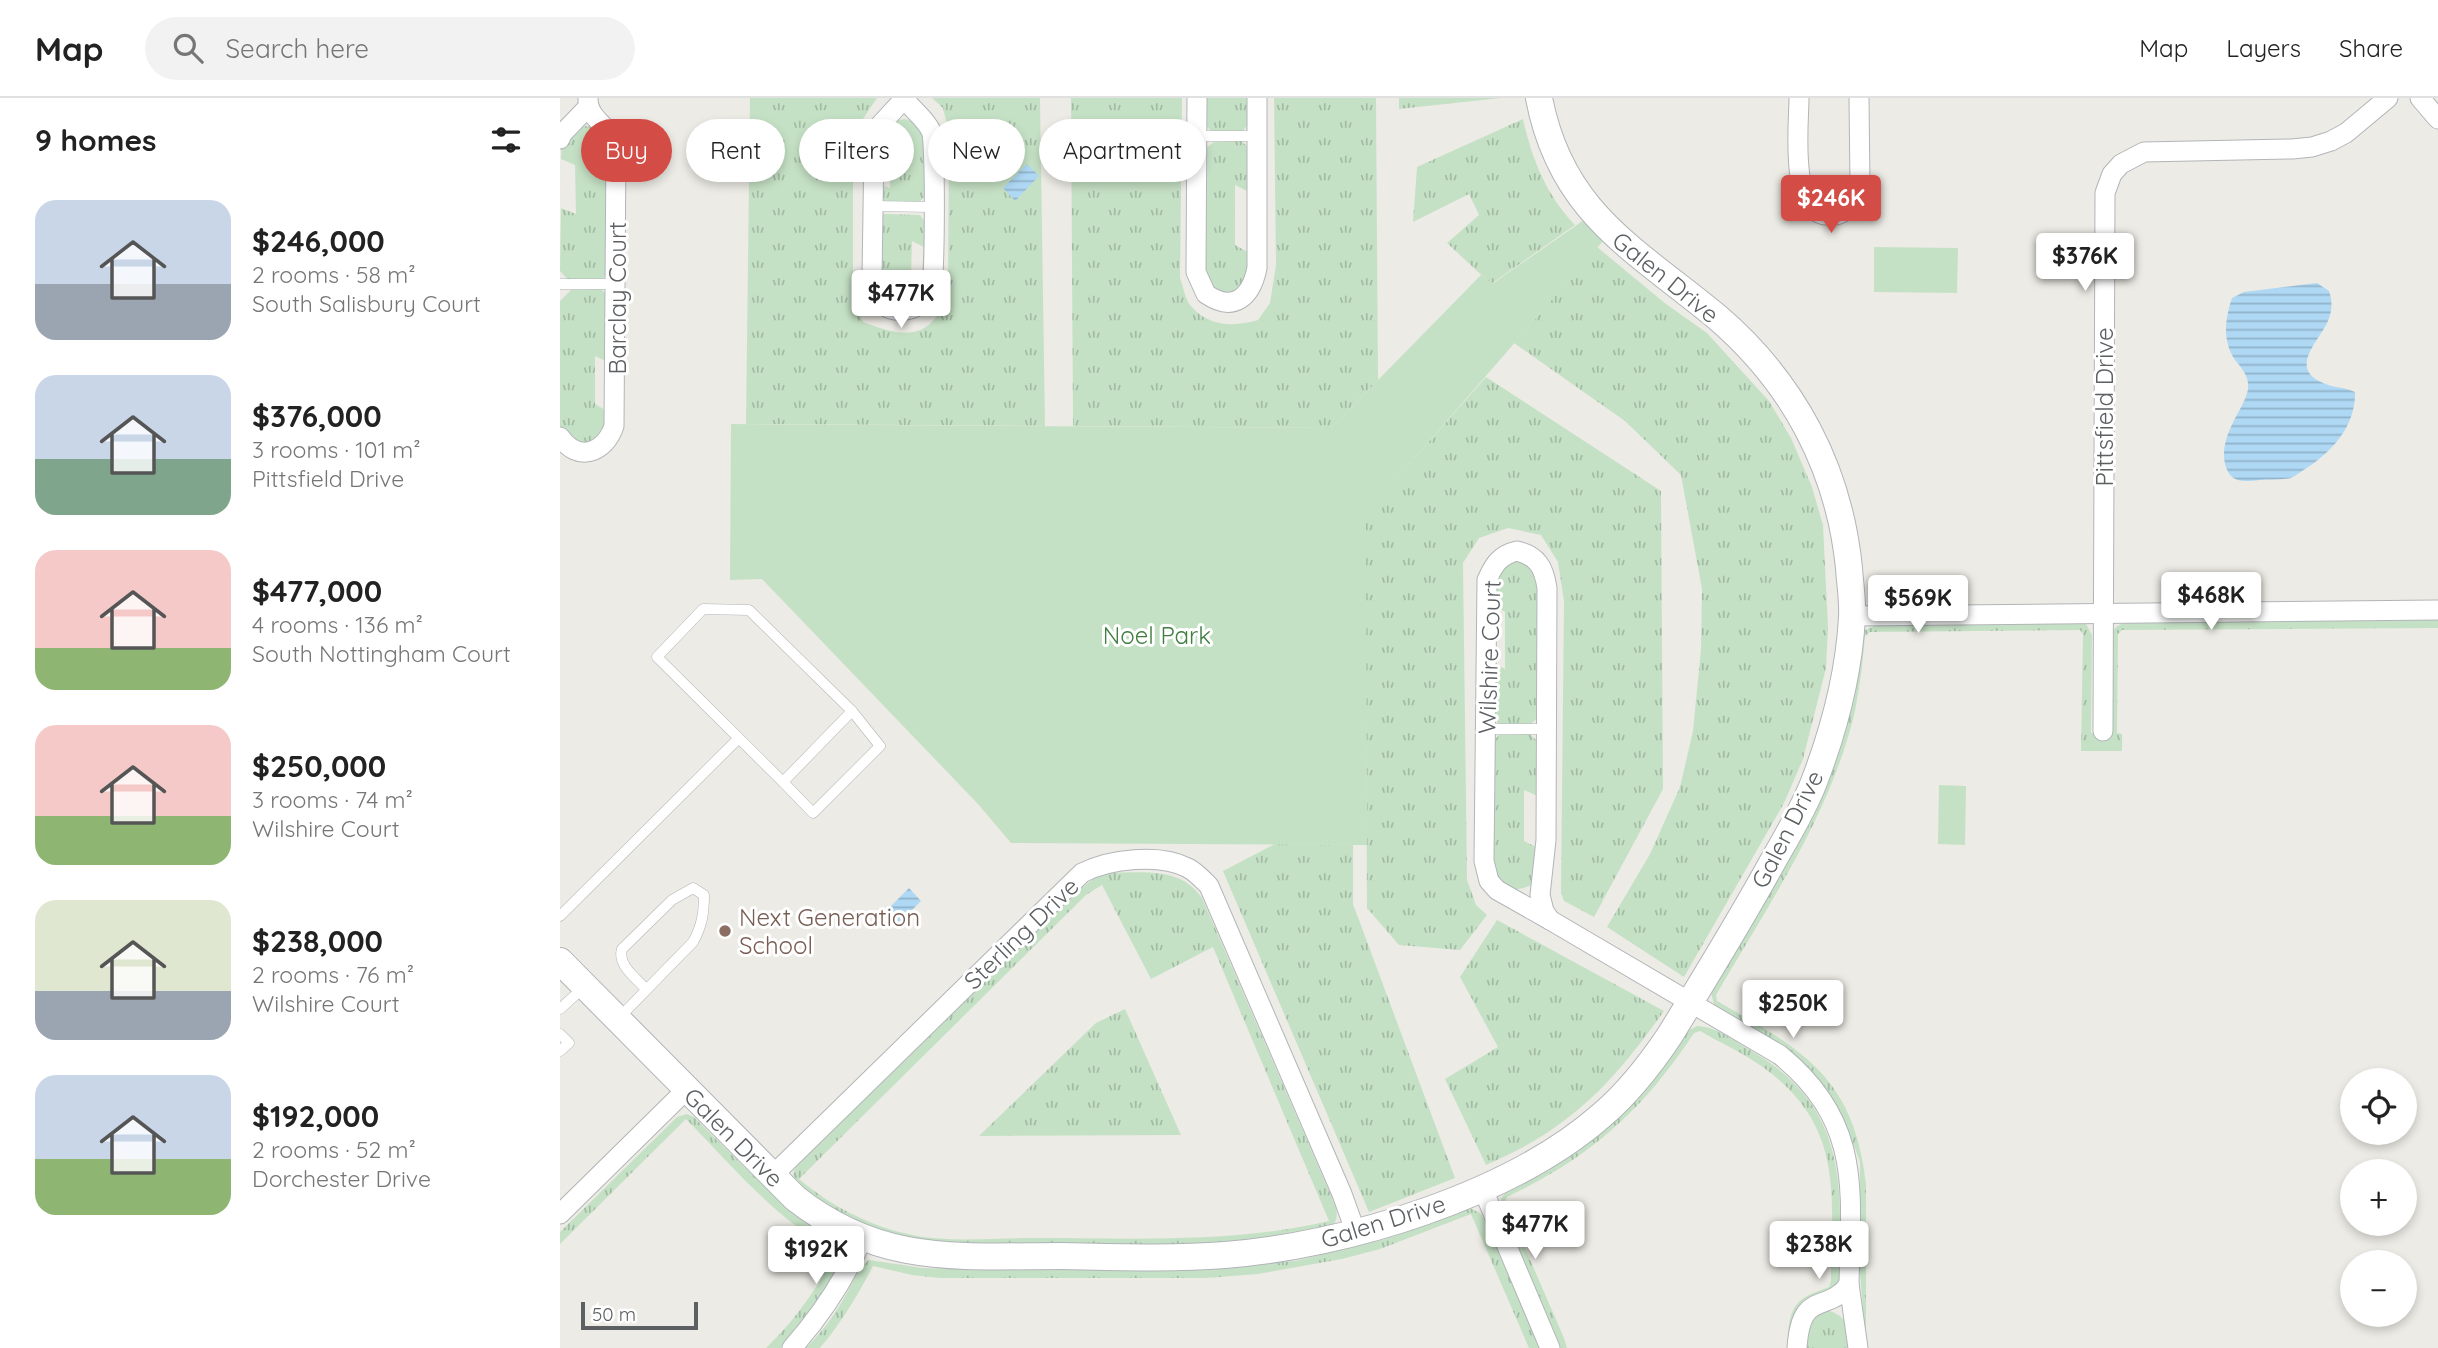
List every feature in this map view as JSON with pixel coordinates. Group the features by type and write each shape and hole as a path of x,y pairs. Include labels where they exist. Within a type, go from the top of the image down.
{"street":[{"path":"904,98 932,131 933,265 930,292 923,303 902,310 879,302 872,278 874,144 881,124 904,98"},
{"path":"1198,98 1198,119"},
{"path":"1197,182 1196,272 1206,294 1225,302 1235,301 1245,296 1252,286 1257,268 1257,98"},
{"name":"Galen Drive","path":"560,961 812,1212 862,1239 922,1254 1177,1257 1276,1250 1356,1233 1408,1217 1482,1187 1552,1152 1601,1116 1648,1067 1690,1002 1802,809 1814,783 1840,698 1853,616 1847,544 1841,515 1829,473 1804,419 1781,385 1747,344 1636,255 1592,213 1564,172 1553,147 1539,98"},
{"path":"1799,98 1802,192 1816,212 1833,215 1848,208 1856,200 1860,187 1859,98"},
{"name":"Pittsfield Drive","path":"2102,731 2105,193 2112,174 2131,156 2144,152 2312,147 2346,133 2388,98"},
{"path":"2420,98 2438,119"},
{"name":"Barclay Court","path":"560,139 588,103 594,117 608,129 616,146 614,426 604,446 586,452 575,450 560,437"},
{"name":"Wilshire Court","path":"1550,920 1544,911 1540,895 1546,840 1547,588 1545,575 1536,560 1517,551 1499,559 1488,580 1484,862 1487,875 1497,890 1780,1055 1807,1080 1828,1109 1842,1139 1848,1162 1849,1284 1858,1348"},
{"path":"1853,616 2438,610"},
{"name":"Sterling Drive","path":"772,1175 1082,873 1111,861 1151,860 1188,867 1209,886 1214,895 1342,1194 1356,1233"},
{"path":"560,1214 687,1089"},
{"path":"1482,1187 1550,1348"},
{"path":"792,1348 836,1293 862,1239"},
{"path":"1797,1348 1800,1321 1806,1312 1816,1304 1845,1291 1849,1284"}],"lane":[{"path":"1206,136 1257,136"},
{"path":"873,206 933,207"},
{"path":"560,284 616,284"},
{"path":"703,609 749,610 852,711 880,746 813,813 657,657 703,609"},
{"path":"783,782 852,711"},
{"path":"1485,729 1547,729"},
{"path":"560,916 738,739"},
{"path":"618,1019 693,942 701,928 704,895 699,890 692,888 683,891 622,949 621,962 646,989"},
{"path":"560,1009 585,986"},
{"path":"560,1034 569,1043 560,1051"}],"green space":[{"path":"750,98 877,98 863,119 799,119 799,182 853,182 853,300 863,322 904,333 924,328 933,321 948,295 949,182 1025,182 1025,119 946,119 943,108 932,98 1040,98 1039,182 1041,182 1045,426 746,424 749,182 785,182 785,119 750,119"},
{"path":"1071,98 1182,98 1182,119 1071,119"},
{"path":"1201,98 1251,98 1251,121 1242,132 1211,131 1206,126 1206,119 1201,119"},
{"path":"1274,98 1376,98 1378,380 1331,428 1073,426 1072,182 1181,182 1180,278 1188,302 1197,312 1213,321 1239,324 1258,320 1270,303 1276,265"},
{"path":"1399,98 1501,98 1399,109"},
{"path":"1523,119 1531,148 1548,189 1575,225 1491,284 1447,243 1479,215 1469,194 1413,222 1417,167"},
{"path":"915,122 922,129 927,195 917,204 888,204 878,195 878,184 890,188 890,182 914,182"},
{"path":"579,127 581,182 610,182 611,268 601,281 570,282 560,271 561,208 576,214 575,165 561,159 562,143"},
{"path":"1242,141 1251,151 1251,193 1235,185 1235,245 1251,254 1250,268 1241,289 1223,295 1202,278 1201,182 1206,182 1206,148 1214,142"},
{"path":"883,214 920,215 926,223 926,248 912,241 911,278 925,287 913,301 887,302 876,277 877,221"},
{"name":"Noel Park","path":"1584,220 1603,241 1366,514 1367,845 1011,843 978,804 762,579 730,580 731,424 1331,428 1481,275 1492,284"},
{"path":"1597,247 1666,304 1707,333 1769,401 1791,438 1812,487 1823,525 1828,627 1826,668 1803,759 1784,803 1684,977 1607,927 1650,854 1680,787 1693,731 1701,649 1702,589 1681,475 1625,421 1514,343"},
{"path":"1874,247 1958,248 1957,293 1874,292"},
{"path":"601,289 611,299 610,363 595,356 595,404 610,413 604,436 580,445 560,428 560,301 571,290"},
{"path":"1486,377 1661,491 1663,789 1594,917 1564,901 1561,892 1564,601 1558,562 1541,535 1508,528 1479,538 1463,563 1467,880 1476,905 1487,915 1460,950 1399,945 1367,908 1365,514"},
{"path":"1504,563 1527,563 1539,578 1541,714 1531,724 1499,724 1489,714 1490,661 1505,669 1505,612 1490,603 1491,586"},
{"path":"2438,620 2438,628 2122,630 2118,634 2117,733 2122,734 2122,751 2081,751 2083,634 2080,630 1870,632 1865,636 1855,711 1830,786 1777,893 1716,995 1717,1001 1799,1052 1836,1092 1850,1117 1860,1147 1866,1184 1866,1348 1859,1261 1860,1162 1845,1121 1829,1093 1808,1067 1786,1049 1714,1005 1711,992 1785,865 1865,630 1879,624 2086,624 2092,635 2091,733 2110,732 2111,636 2118,625 2127,622"},
{"path":"1530,734 1540,744 1540,797 1524,790 1524,841 1540,849 1532,885 1512,889 1499,882 1491,870 1489,746 1499,735"},
{"path":"1939,785 1966,786 1965,845 1938,844"},
{"path":"1275,844 1353,845 1353,904 1455,1178 1369,1212 1223,871"},
{"path":"1147,872 1172,876 1193,888 1202,898 1336,1207 1335,1223 1326,1229 1197,1247 895,1240 838,1217 792,1181 797,1166 1080,889 1096,877 1108,873","holes":["1102,885 1151,979 1213,947 1329,1221 1255,1233 1181,1238 922,1237 864,1220 824,1198 799,1179 1086,895"]},
{"path":"1497,920 1664,1011 1626,1061 1587,1102 1542,1136 1486,1165 1445,1079 1498,1047 1460,977"},
{"path":"1125,1009 1181,1135 979,1136 1096,1023"},
{"path":"1697,1026 1711,1028 1725,1035 1782,1072 1806,1096 1822,1123 1832,1151 1838,1181 1839,1284 1831,1291 1807,1300 1797,1311 1788,1348 1792,1312 1800,1301 1829,1287 1831,1281 1831,1191 1821,1138 1808,1114 1790,1090 1757,1063 1700,1031 1694,1033 1655,1085 1613,1129 1564,1165 1507,1197 1505,1202 1564,1338 1567,1348 1561,1348 1503,1214 1501,1199 1506,1192 1562,1160 1610,1124 1651,1082 1689,1030"},
{"path":"687,1114 694,1117 790,1209 836,1241 842,1250 838,1271 830,1286 809,1316 781,1348 766,1348 806,1302 836,1251 814,1239 774,1208 686,1119 560,1244 560,1232 677,1117"},
{"path":"1470,1208 1480,1213 1484,1219 1540,1348 1529,1348 1471,1214 1380,1249 1342,1259 1258,1274 1206,1278 940,1278 873,1266 849,1308 820,1348 806,1348 832,1318 858,1273 869,1260 922,1268 1185,1270 1295,1261 1385,1239"},
{"path":"1826,1310 1839,1315 1846,1323 1852,1348 1802,1348 1811,1318"}],"water":[{"path":"1027,164 1039,176 1015,201 1003,188 1009,182 1025,182"},
{"path":"2317,283 2329,291 2331,307 2327,323 2309,355 2308,371 2323,383 2355,392 2351,416 2333,447 2293,477 2247,481 2233,478 2227,470 2224,452 2230,429 2248,391 2248,383 2226,337 2226,322 2232,298 2244,292"},
{"path":"909,888 921,901 896,926 884,913"}],"place":[{"name":"Next Generation School","path":"725,931"}]}
